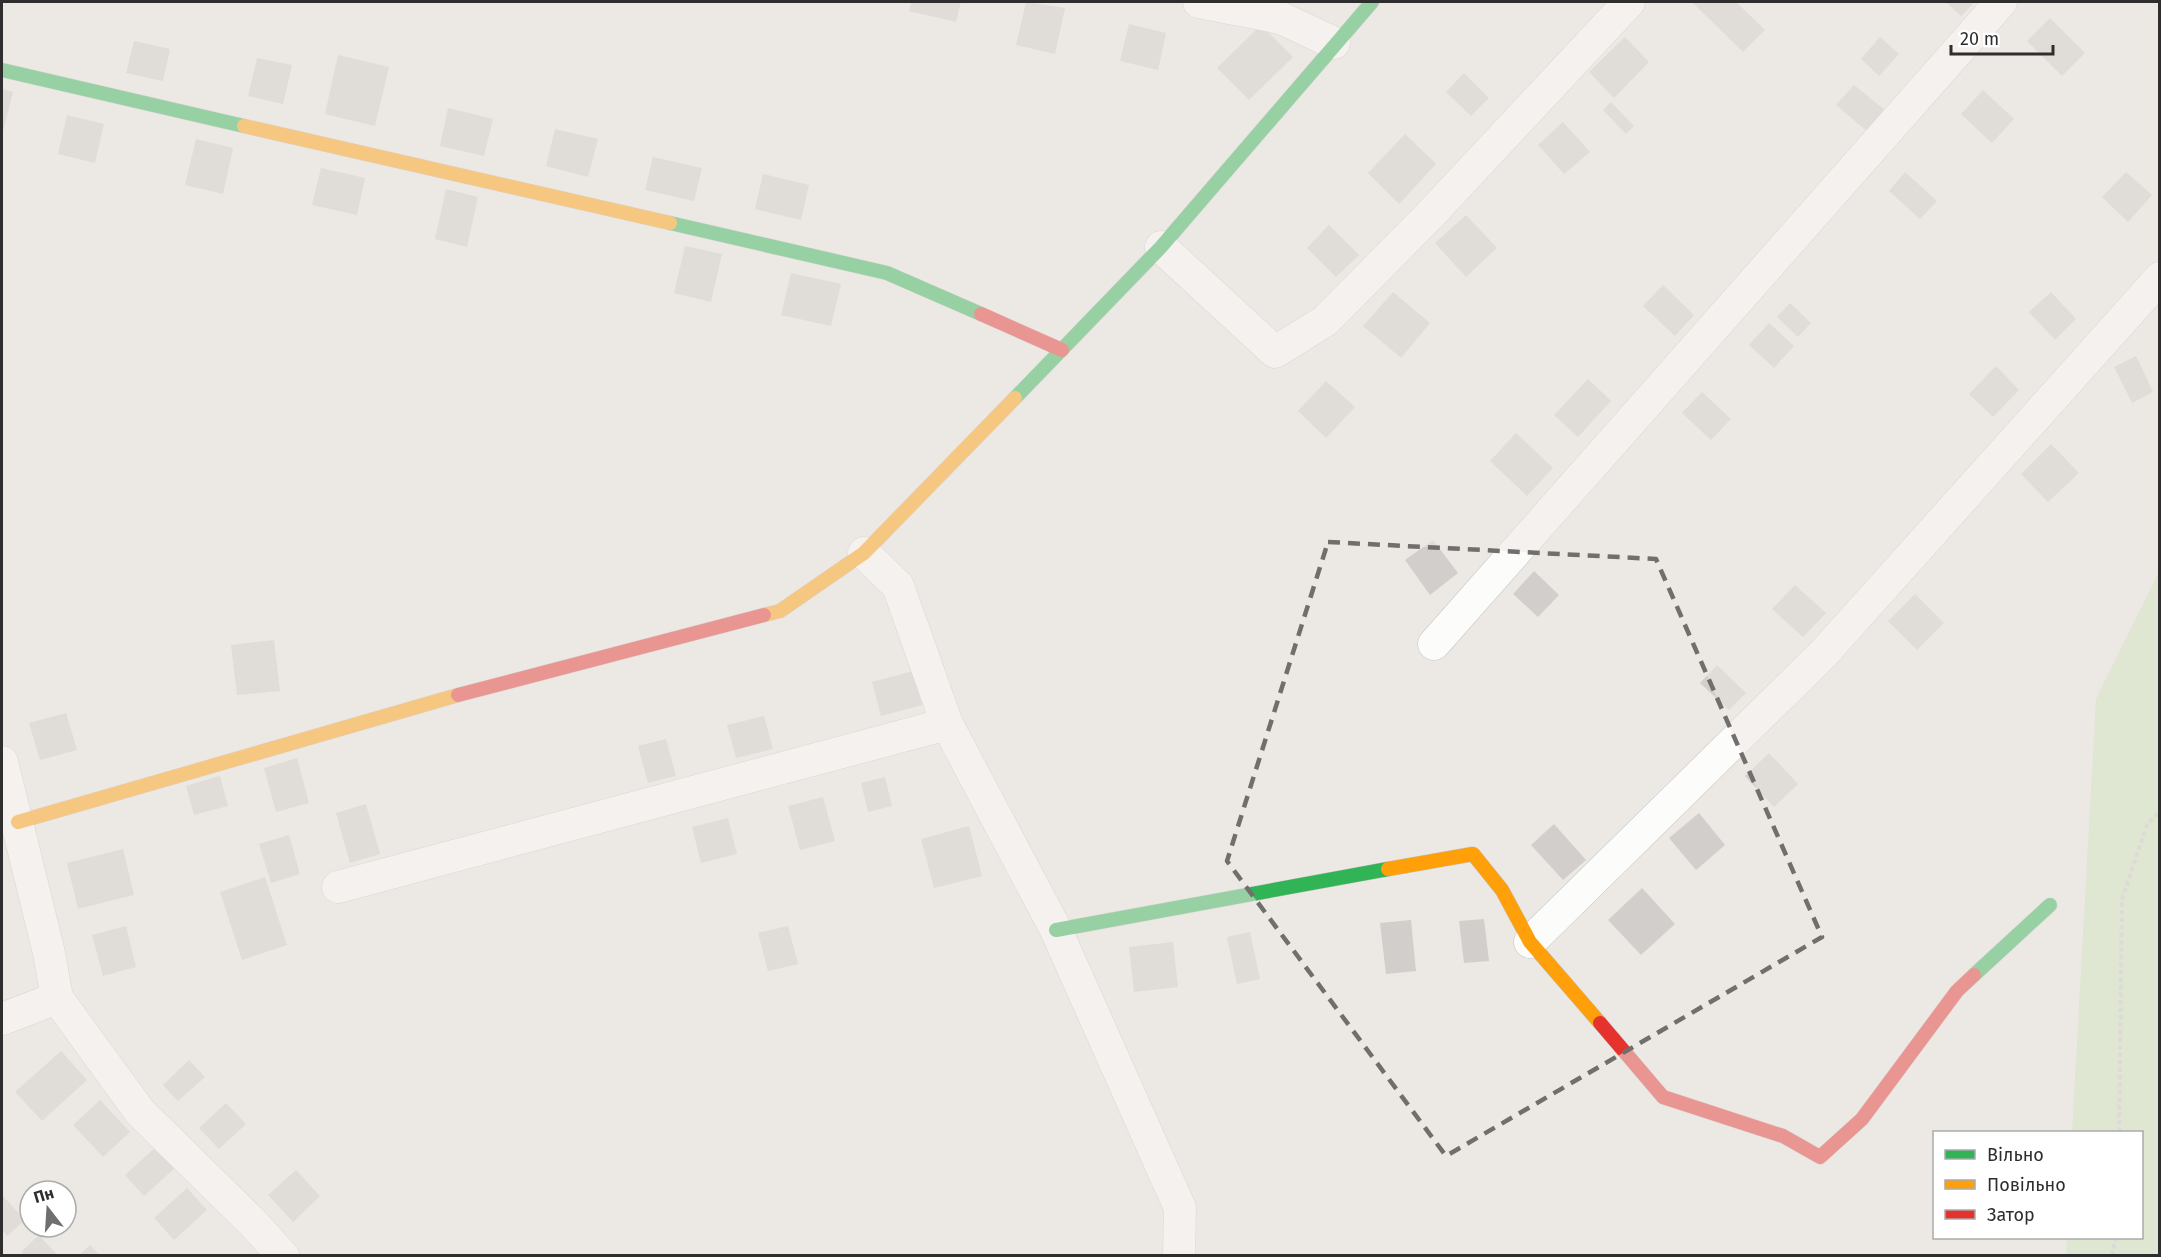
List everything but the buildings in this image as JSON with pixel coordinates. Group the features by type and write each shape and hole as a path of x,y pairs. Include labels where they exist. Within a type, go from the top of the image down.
{"street":[{"path":"1199,2 1281,18 1334,43"},
{"path":"18,822 503,682 780,611 864,553 1062,351 1161,247 1334,43 1372,2"},
{"path":"1161,247 1275,352 1333,313 1429,216 1629,2"},
{"path":"1434,644 2001,2"},
{"path":"2,70 887,273 1062,351"},
{"path":"1530,942 1824,653 2160,278"},
{"path":"864,553 898,586 947,724 1056,930 1180,1208 1179,1256"},
{"path":"338,887 947,724"},
{"path":"2,762 49,953 57,998 140,1112 253,1223 283,1256"},
{"path":"1056,930 1473,854 1502,890 1530,942 1663,1097 1782,1136 1820,1157 1862,1119 1957,991 2050,905"},
{"path":"2,1019 57,998"}],"path":[{"path":"2119,1131 2122,899 2147,825 2160,811"},
{"path":"2112,1256 2116,1239"}],"highlighted area":[{"path":"1328,542 1656,559 1822,937 1446,1156 1227,861"}],"green space":[{"path":"2159,572 2159,1255 2066,1255 2067,1239 2143,1239 2143,1131 2072,1131 2096,699"}],"traffic: fast":[{"path":"1015,398 1161,247 1372,2"},
{"path":"2,70 244,126"},
{"path":"670,223 887,273 981,314"},
{"path":"1056,930 1388,869"},
{"path":"1974,975 2050,905"}],"traffic: slow":[{"path":"244,126 670,223"},
{"path":"764,615 780,611 864,553 1015,398"},
{"path":"18,822 458,695"},
{"path":"1388,869 1473,854 1502,890 1530,942 1600,1023"}],"traffic: jam":[{"path":"981,314 1062,350"},
{"path":"458,695 764,615"},
{"path":"1600,1023 1663,1097 1783,1136 1820,1157 1862,1119 1957,991 1974,975"}]}
